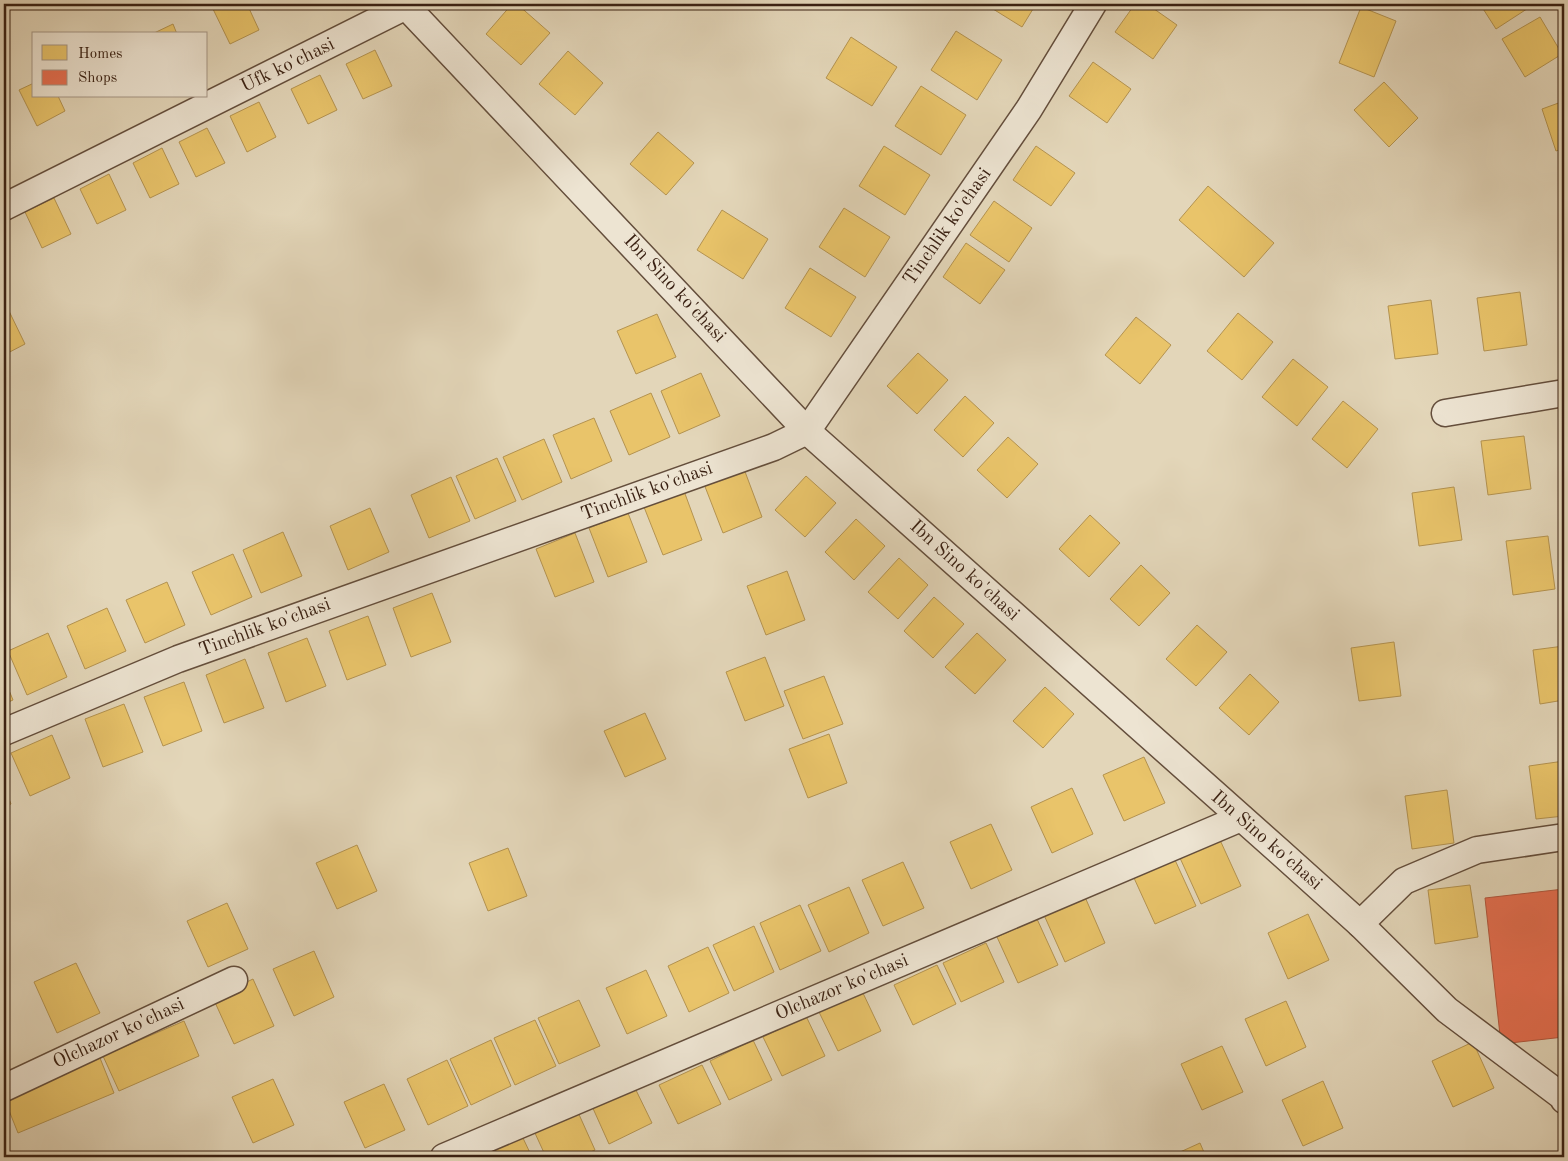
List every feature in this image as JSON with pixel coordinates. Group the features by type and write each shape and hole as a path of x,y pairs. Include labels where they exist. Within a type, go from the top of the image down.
{"street":[{"name":"Tinchlik ko'chasi","path":"4,732 178,659 774,447 808,431 1029,109 1093,4"},
{"name":"Ibn Sino ko'chasi","path":"407,5 808,431 1360,924 1447,1010 1564,1098"},
{"name":"Ufk ko'chasi","path":"4,207 407,5"},
{"path":"1445,413 1564,393"},
{"name":"Olchazor ko'chasi","path":"444,1157 1241,818"},
{"path":"1360,924 1404,882 1477,850 1564,837"},
{"name":"Olchazor ko'chasi","path":"4,1088 234,980"}],"building: Homes":[{"path":"223,4 247,4 259,30 230,44 213,9"},
{"path":"512,4 517,4 550,33 521,65 486,34"},
{"path":"985,4 1036,4 1022,27"},
{"path":"1135,4 1147,4 1177,25 1153,59 1115,32"},
{"path":"1480,4 1532,4 1533,5 1496,29"},
{"path":"1361,7 1396,21 1374,77 1339,63"},
{"path":"1540,17 1562,54 1525,77 1502,39"},
{"path":"173,24 176,32 156,32"},
{"path":"956,31 1002,60 977,100 931,70"},
{"path":"851,37 897,67 872,106 826,78"},
{"path":"375,50 392,86 363,99 346,64"},
{"path":"568,51 603,83 575,115 539,84"},
{"path":"1093,62 1131,89 1107,123 1069,96"},
{"path":"320,75 337,110 308,124 291,89"},
{"path":"1384,82 1418,118 1389,147 1354,110"},
{"path":"32,84 32,98 59,98 65,111 37,126 19,90"},
{"path":"921,86 966,115 941,155 895,126"},
{"path":"1564,101 1564,148 1556,151 1542,109"},
{"path":"259,102 276,137 247,152 230,116"},
{"path":"207,128 225,163 196,177 179,142"},
{"path":"658,132 694,163 666,195 630,164"},
{"path":"884,146 930,175 905,215 859,186"},
{"path":"1036,146 1075,173 1051,206 1013,180"},
{"path":"162,148 179,184 150,198 133,163"},
{"path":"109,174 126,210 97,224 80,189"},
{"path":"1208,186 1274,243 1244,277 1179,220"},
{"path":"54,198 71,234 42,248 25,212"},
{"path":"994,201 1032,228 1009,262 970,235"},
{"path":"844,208 890,237 865,277 819,247"},
{"path":"722,210 768,239 743,279 697,250"},
{"path":"966,243 1005,270 980,304 943,277"},
{"path":"810,268 856,297 831,337 785,308"},
{"path":"1520,292 1527,345 1484,351 1477,298"},
{"path":"1431,300 1438,354 1395,359 1388,306"},
{"path":"8,309 25,344 4,355 4,311"},
{"path":"1238,313 1273,342 1242,380 1207,351"},
{"path":"657,314 676,357 636,374 617,331"},
{"path":"1136,317 1171,345 1140,384 1105,355"},
{"path":"918,353 948,380 917,414 887,386"},
{"path":"1293,359 1328,387 1297,426 1262,397"},
{"path":"701,373 720,416 679,434 661,391"},
{"path":"651,393 670,437 629,455 610,411"},
{"path":"965,396 994,423 963,457 934,430"},
{"path":"1343,401 1378,429 1347,468 1312,439"},
{"path":"594,418 612,461 571,479 553,435"},
{"path":"1524,436 1531,489 1488,495 1481,441"},
{"path":"1008,437 1038,464 1007,498 977,470"},
{"path":"544,439 562,482 522,500 503,457"},
{"path":"497,458 516,501 475,519 456,476"},
{"path":"744,469 762,517 723,533 704,484"},
{"path":"806,476 836,503 805,537 775,510"},
{"path":"451,477 470,521 429,538 411,495"},
{"path":"1454,487 1462,540 1419,546 1412,493"},
{"path":"684,491 702,540 663,555 644,507"},
{"path":"370,508 389,552 348,570 330,526"},
{"path":"628,513 647,562 608,577 589,528"},
{"path":"1090,515 1120,543 1089,577 1059,549"},
{"path":"856,519 885,546 854,580 825,552"},
{"path":"283,532 302,576 261,593 243,550"},
{"path":"575,533 594,582 555,597 536,549"},
{"path":"1548,536 1555,589 1513,595 1506,541"},
{"path":"233,554 252,597 211,615 192,572"},
{"path":"899,558 928,585 898,619 868,592"},
{"path":"1141,565 1170,593 1139,626 1110,599"},
{"path":"787,571 805,620 766,635 747,586"},
{"path":"167,582 185,625 145,643 126,600"},
{"path":"432,593 451,642 411,657 393,608"},
{"path":"934,597 964,624 933,658 904,631"},
{"path":"107,608 126,651 85,669 67,626"},
{"path":"368,616 386,665 347,680 329,631"},
{"path":"1197,625 1227,652 1196,686 1166,659"},
{"path":"48,633 67,677 27,695 8,651"},
{"path":"977,633 1006,660 975,694 945,667"},
{"path":"307,638 326,686 286,702 268,653"},
{"path":"1394,642 1401,696 1359,701 1351,648"},
{"path":"1564,646 1564,700 1540,704 1533,650"},
{"path":"765,657 784,706 745,721 726,672"},
{"path":"245,659 264,708 224,723 206,675"},
{"path":"1250,674 1279,702 1249,735 1219,708"},
{"path":"824,676 843,724 803,739 784,691"},
{"path":"4,678 13,700 4,704"},
{"path":"184,682 202,731 163,746 144,697"},
{"path":"1045,687 1074,714 1043,748 1013,721"},
{"path":"124,704 143,752 103,767 85,719"},
{"path":"645,713 666,759 625,777 604,731"},
{"path":"829,734 847,783 808,798 789,749"},
{"path":"52,735 70,778 30,796 11,753"},
{"path":"1144,757 1165,803 1124,821 1103,775"},
{"path":"1564,761 1564,816 1536,819 1529,766"},
{"path":"4,786 11,804 4,807"},
{"path":"1072,788 1093,834 1052,853 1031,807"},
{"path":"1447,790 1454,843 1412,849 1405,796"},
{"path":"991,824 1012,870 971,889 950,842"},
{"path":"1220,840 1241,886 1201,904 1180,858"},
{"path":"357,845 377,891 337,909 316,863"},
{"path":"508,848 527,896 488,911 469,863"},
{"path":"1175,860 1196,906 1155,924 1134,878"},
{"path":"903,862 924,908 883,926 862,880"},
{"path":"1470,885 1478,937 1435,944 1428,890"},
{"path":"849,887 869,933 829,952 808,905"},
{"path":"1085,897 1105,943 1065,962 1044,915"},
{"path":"227,903 248,949 208,967 187,921"},
{"path":"800,905 821,951 780,970 760,923"},
{"path":"1308,914 1329,960 1288,979 1268,933"},
{"path":"1037,919 1058,965 1018,983 997,937"},
{"path":"754,926 774,972 734,991 713,945"},
{"path":"986,943 1004,982 961,1002 943,963"},
{"path":"708,947 729,993 689,1012 668,966"},
{"path":"314,951 334,997 294,1016 273,969"},
{"path":"76,963 100,1013 57,1033 34,982"},
{"path":"937,965 956,1004 913,1025 894,985"},
{"path":"646,970 667,1016 627,1034 606,988"},
{"path":"253,979 274,1026 234,1044 213,998"},
{"path":"862,991 881,1031 838,1051 819,1012"},
{"path":"579,1000 600,1046 559,1064 538,1018"},
{"path":"1286,1001 1306,1047 1266,1066 1245,1019"},
{"path":"806,1016 825,1056 782,1076 763,1037"},
{"path":"535,1020 556,1066 515,1085 494,1038"},
{"path":"184,1021 199,1056 119,1091 103,1056"},
{"path":"491,1040 511,1086 471,1105 450,1059"},
{"path":"753,1040 772,1080 729,1100 710,1061"},
{"path":"1473,1042 1494,1088 1453,1107 1432,1061"},
{"path":"1222,1046 1243,1092 1202,1110 1181,1064"},
{"path":"100,1058 114,1093 18,1133 4,1098"},
{"path":"447,1060 468,1106 428,1125 407,1079"},
{"path":"702,1065 721,1104 678,1124 659,1085"},
{"path":"273,1079 294,1125 253,1143 232,1097"},
{"path":"1323,1081 1343,1128 1303,1146 1282,1100"},
{"path":"384,1084 405,1130 365,1148 344,1102"},
{"path":"633,1084 652,1123 609,1144 591,1104"},
{"path":"577,1110 595,1150 579,1157 546,1157 534,1131"},
{"path":"522,1136 532,1157 479,1157"},
{"path":"1200,1143 1206,1157 1169,1157"}],"building: Shops":[{"path":"1564,889 1564,1037 1501,1044 1485,898"}]}
